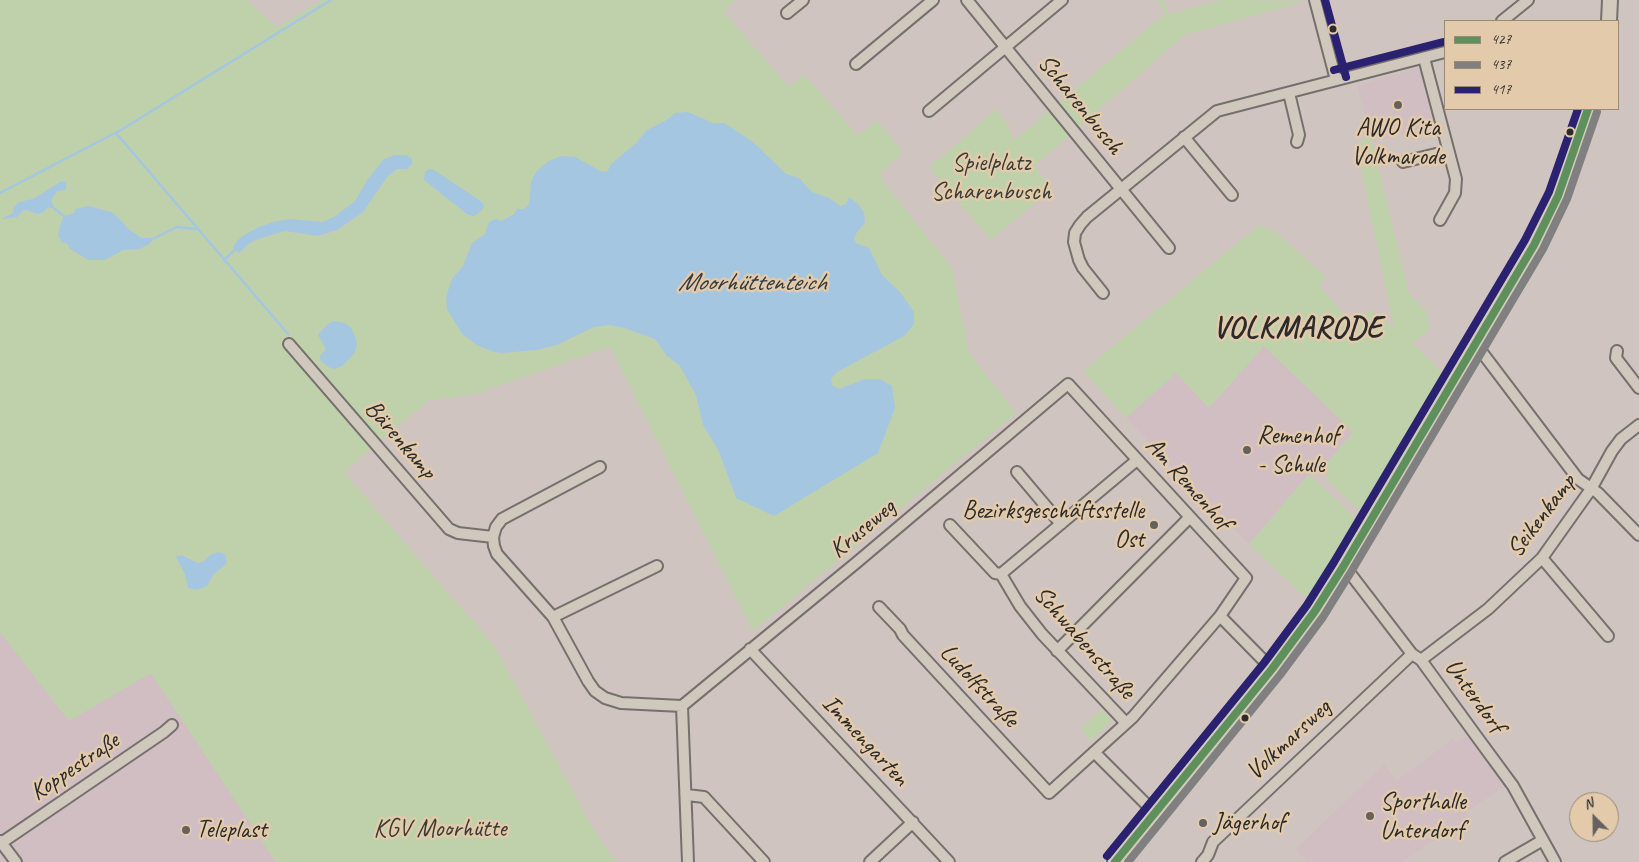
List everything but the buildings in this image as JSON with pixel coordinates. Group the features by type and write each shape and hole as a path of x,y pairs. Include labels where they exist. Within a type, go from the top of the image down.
{"main road":[{"path":"1609,20 1610,0"},
{"path":"1114,862 1272,669 1315,611 1343,567 1510,288 1546,223 1561,187 1588,110"}],"street":[{"path":"787,13 803,0"},
{"path":"856,64 933,0"},
{"name":"Scharenbusch","path":"967,0 1169,248"},
{"path":"1005,47 1062,0"},
{"path":"1315,0 1336,80"},
{"path":"1503,20 1528,0"},
{"name":"Scharenbusch","path":"929,111 1005,47"},
{"path":"1103,293 1079,260 1074,242 1075,233 1087,217 1217,111 1444,52"},
{"path":"1424,58 1456,179 1456,190 1440,220"},
{"path":"1289,93 1299,135 1297,142"},
{"path":"1184,137 1232,195"},
{"path":"1403,162 1448,151"},
{"name":"Bärenkamp","path":"289,344 448,529 458,533 493,537"},
{"path":"1474,347 1481,351 1578,479 1598,494 1639,536"},
{"path":"1617,350 1616,358 1639,388"},
{"name":"Am Remenhof","path":"1068,384 1188,518 1246,578 1220,616"},
{"name":"Kruseweg","path":"682,706 856,563 1068,384"},
{"name":"Seikenkamp","path":"1416,657 1488,609 1542,558 1591,489 1612,451 1621,440 1639,425"},
{"path":"1001,574 1137,460"},
{"path":"600,467 502,519 496,527 493,537 494,546 498,554 554,617 595,691 605,698 620,703 682,706 687,795 688,862"},
{"path":"1017,472 1061,524"},
{"path":"1057,651 1188,518"},
{"name":"Schwabenstraße","path":"950,525 995,573 1001,574 1020,606 1042,634 1126,723"},
{"path":"1542,558 1608,636"},
{"path":"554,617 657,566"},
{"name":"Unterdorf","path":"1343,567 1349,572 1416,657 1513,786 1555,862"},
{"name":"Ludolfstraße","path":"879,607 1049,793 1094,752"},
{"path":"1156,812 1094,752 1132,717 1220,616 1272,669"},
{"name":"Immengarten","path":"750,649 949,862"},
{"name":"Volkmarsweg","path":"1208,860 1213,842 1416,657"},
{"name":"Koppestraße","path":"1,842 172,725"},
{"path":"687,795 704,797 764,862"},
{"path":"870,862 913,822"},
{"path":"1505,862 1543,840"},
{"path":"1,842 16,862"}],"shaded area":[{"name":"AWO Kita Volkmarode","path":"1423,67 1439,125 1372,142 1357,85"},
{"name":"Remenhof - Schule","path":"1264,346 1353,432 1323,468 1309,475 1249,544 1126,418 1176,373 1209,408"},
{"path":"0,632 69,721 150,672 276,862 0,862"},
{"path":"1470,734 1507,785 1466,812 1469,818 1401,862 1307,862 1296,849 1384,764 1396,781 1453,739 1456,743"}],"green space":[{"name":"KGV Moorhütte","path":"0,0 247,0 277,27 322,0 735,0 723,11 789,87 804,74 858,136 877,120 903,152 881,173 882,180 952,268 969,353 1016,413 753,631 610,347 472,395 429,400 344,472 474,621 497,651 594,830 616,862 276,862 151,673 69,721 0,632","holes":["688,112 713,124 724,123 754,143 786,174 799,178 812,192 829,198 840,206 846,204 849,198 865,223 857,232 854,239 856,243 869,248 882,275 900,292 831,379 832,385 839,389 865,379 736,498 718,449 703,425 696,395 680,366 667,356 656,339 609,325 594,327 557,345 536,350 494,352 477,345 452,279 463,266 472,243 488,230 514,214 517,209 524,209 529,204 530,195 589,164 602,172 608,171 610,165 636,143 647,130 667,120 675,113","384,159 401,169 397,169 387,177 368,205 350,222 330,234 318,236 285,231 250,243 239,253 259,227 283,220 322,222 334,217 355,201 368,179","434,170 468,215 446,197","54,185 63,189 57,191 53,196 51,201 55,208 49,207 42,213 36,214 24,210 22,213 11,218 3,219","89,206 111,212 128,229 142,238 155,238 139,249 123,250 105,260 88,260 69,248 63,219 64,216 74,213 82,207","181,555 198,563 204,561 210,555 220,569 213,575 211,580 187,582"]},
{"name":"Spielplatz Scharenbusch","path":"1158,0 1163,0 1170,14 1222,0 1305,1 1185,35 1034,166 1053,188 991,240 929,167 995,109 1009,125 1013,141 1165,14"},
{"path":"1370,135 1409,293 1427,312 1429,331 1412,343 1445,375 1363,515 1326,479 1330,474 1323,468 1353,432 1264,346 1209,408 1176,373 1126,418 1083,371 1259,225 1276,232 1326,277 1319,286 1352,324 1369,310 1394,327 1356,145"},
{"path":"1309,474 1358,521 1309,601 1249,544"},
{"path":"1102,709 1112,721 1091,741 1081,728"}],"water":[{"name":"Moorhüttenteich","path":"688,112 713,123 724,123 735,130 754,143 786,174 799,178 812,192 829,198 840,206 846,204 849,197 859,205 864,213 865,223 857,232 854,239 856,243 869,248 882,275 900,292 914,312 914,324 904,336 837,372 831,379 832,385 839,389 865,379 880,379 892,386 895,408 878,453 774,516 736,498 718,449 703,425 696,395 680,366 667,356 655,339 609,325 594,327 557,345 536,350 494,352 477,345 462,334 447,309 446,297 452,279 463,266 472,243 485,234 489,222 495,219 502,221 514,214 517,209 524,209 529,204 531,182 537,171 549,161 561,156 575,157 602,172 608,171 610,165 636,143 647,130 667,120 675,113"},
{"path":"395,155 406,155 412,158 412,164 407,169 397,169 387,177 363,212 337,230 318,236 285,231 258,239 250,243 239,253 233,248 244,235 273,222 291,219 322,222 334,217 355,201 368,179 384,159"},
{"path":"429,169 434,170 482,202 484,207 474,216 468,215 424,180 425,172"},
{"path":"62,181 66,182 66,190 57,191 51,201 55,209 49,207 42,213 36,214 24,210 17,217 1,219 13,213 14,207 19,202 33,199"},
{"path":"89,206 111,212 128,229 142,238 155,238 148,245 139,249 123,250 105,260 88,260 69,248 68,244 62,242 58,236 64,216 74,213 76,209"},
{"path":"333,321 345,323 351,328 357,344 355,352 349,359 342,366 335,369 328,367 321,361 320,356 326,349 318,335"},
{"path":"218,552 225,554 227,563 213,575 207,586 197,590 188,588 185,574 176,557 181,555 198,563"}],"waterway":[{"path":"0,193 121,130 331,0"},
{"path":"116,133 288,334"},
{"path":"55,209 64,216"},
{"path":"155,238 177,227 196,229"},
{"path":"224,260 237,248"}],"transit line":[{"name":"417","path":"1325,0 1346,77"},
{"name":"417","path":"1334,70 1443,42"},
{"name":"417","path":"1107,856 1264,663 1307,605 1525,240 1549,192 1578,110"},
{"name":"427","path":"1115,862 1272,669 1315,611 1343,567 1534,245 1558,196 1588,110"},
{"name":"437","path":"1128,862 1280,675 1323,617 1543,249 1567,199 1597,112"}],"place":[{"name":"AWO Kita Volkmarode","path":"1398,105"},
{"name":"Remenhof - Schule","path":"1247,450"},
{"name":"Bezirksgeschäftsstelle Ost","path":"1154,525"},
{"name":"Sporthalle Unterdorf","path":"1370,816"},
{"name":"Jägerhof","path":"1203,823"},
{"name":"Teleplast","path":"186,830"}],"district":[{"name":"VOLKMARODE","path":"1298,329"}]}
